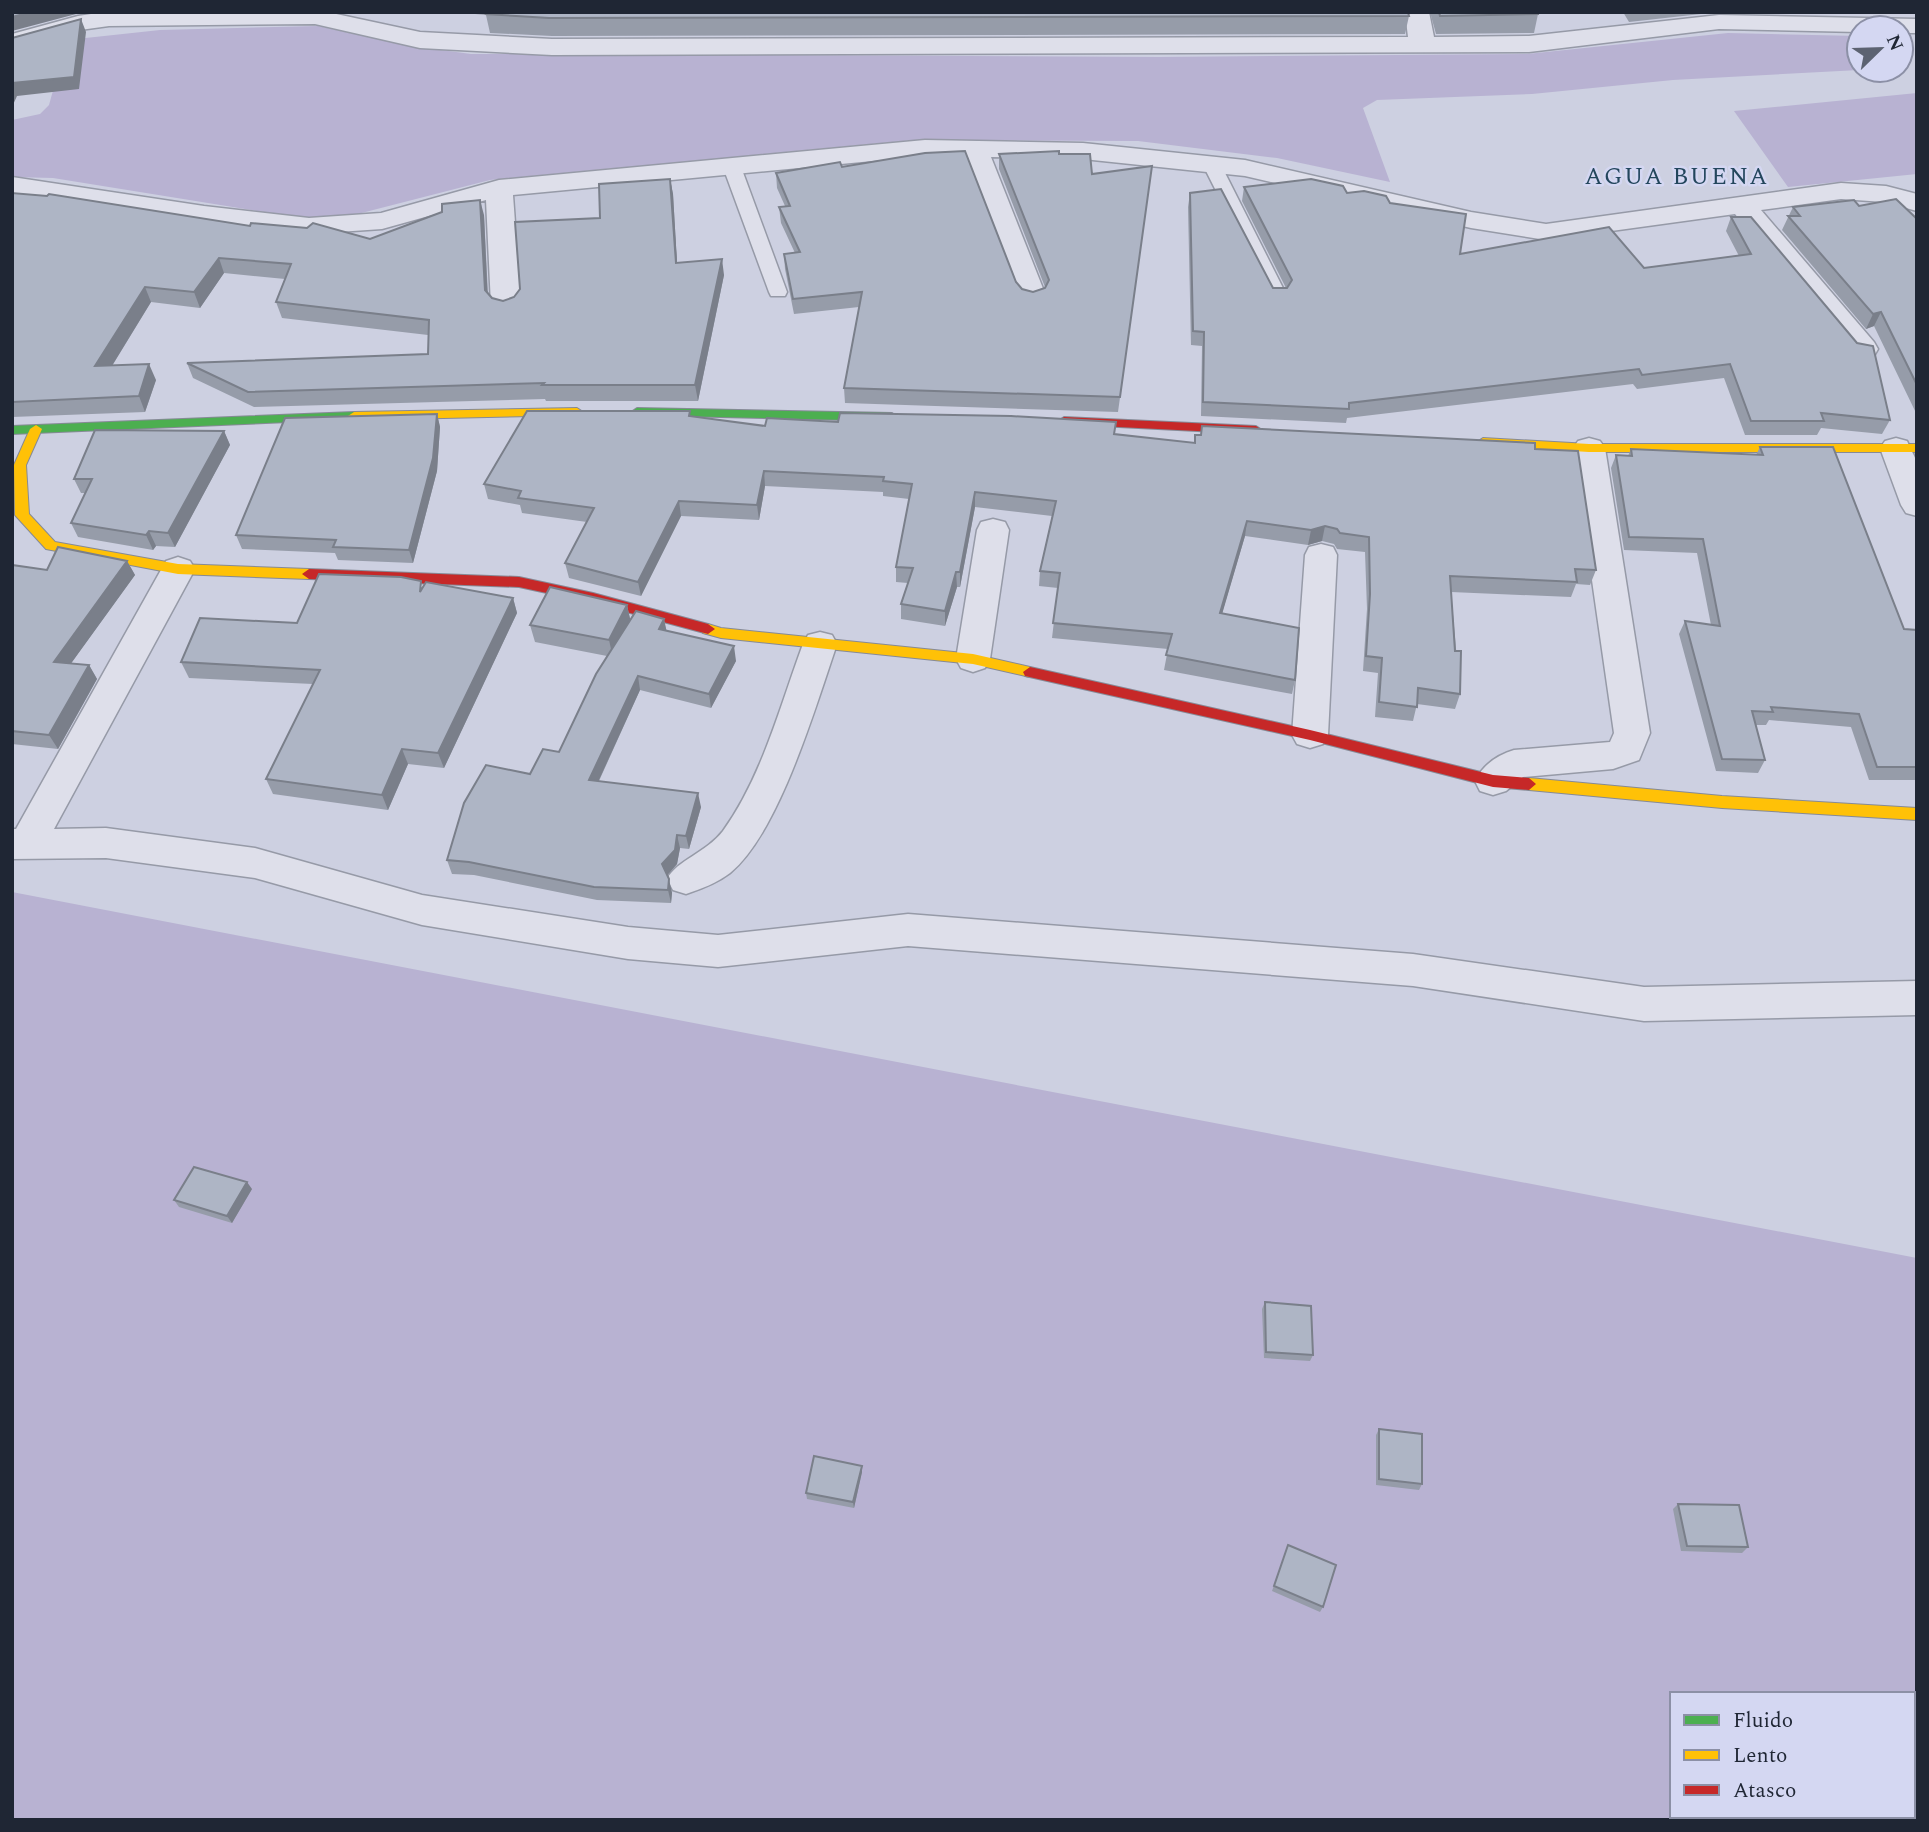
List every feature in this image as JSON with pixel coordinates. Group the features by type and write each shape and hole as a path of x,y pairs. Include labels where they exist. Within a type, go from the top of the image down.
{"street":[{"path":"1416,12 1422,43"},
{"path":"12,42 78,23 110,19 315,17 419,40 552,47 1529,44 1719,22 1917,26"},
{"path":"12,185 204,214 309,226 382,222 499,188 925,148 1083,151 1210,163 1471,220 1546,232 1841,191 1886,194 1917,203"},
{"path":"974,149 1031,296"},
{"path":"499,188 506,305"},
{"path":"1742,205 1863,349"},
{"path":"12,430 348,415 589,412"},
{"path":"616,412 902,417"},
{"path":"1053,421 1276,431"},
{"path":"36,429 19,466 22,514 51,546 178,569 519,582 593,598 721,633 973,659 1310,735 1493,781 1722,802 1917,814"},
{"path":"1467,441 1590,448 1906,448 1917,505"},
{"path":"1493,781 1514,764 1613,755 1626,750 1632,733 1590,448"},
{"path":"973,659 993,530"},
{"path":"1310,735 1321,555"},
{"path":"178,569 20,843 106,843 255,863 422,910 628,943 718,951 908,930 1413,970 1644,1004 1917,998"},
{"path":"686,879 720,860 741,836 774,769 820,644"}],"lane":[{"path":"1210,163 1278,296"},
{"path":"732,167 778,292"}],"shaded area":[{"path":"318,26 404,45 471,54 1159,57 1527,54 1728,33 1845,36 1845,71 1673,80 1532,94 1377,100 1363,108 1390,182 1277,158 1138,141 914,140 490,180 342,218 294,217 53,178 12,177 12,120 40,114 49,105 67,40 160,30"},
{"path":"1917,93 1917,174 1788,187 1734,111"},
{"path":"12,892 1917,1258 1917,1820 12,1820"}],"building":[{"path":"12,12 31,12 12,17"},
{"path":"1408,12 1409,16 549,18 486,14"},
{"path":"1439,12 1538,12 1538,14 1440,16"},
{"path":"81,19 74,77 12,83 12,38"},
{"path":"965,151 1016,282 1022,289 1033,292 1045,288 1049,280 999,154 1059,151 1059,154 1090,154 1092,174 1152,166 1120,397 844,388 862,292 793,299 784,254 800,252 779,207 790,206 776,173 840,162 842,167 925,153"},
{"path":"670,179 676,263 722,259 695,385 542,385 544,383 248,392 187,363 428,354 429,320 276,302 291,264 219,258 194,292 145,287 95,366 149,364 139,396 12,402 12,193 49,194 250,226 251,223 307,228 313,223 370,239 442,212 442,204 480,200 485,290 492,298 503,301 514,297 520,289 515,222 600,218 599,184"},
{"path":"1311,179 1343,186 1347,193 1364,191 1386,196 1390,203 1466,214 1460,254 1609,227 1644,268 1751,254 1731,217 1751,217 1857,343 1873,346 1890,420 1821,413 1824,421 1751,421 1730,364 1642,375 1639,369 1349,403 1349,409 1203,402 1204,332 1193,331 1190,193 1221,189 1273,288 1287,288 1292,280 1244,187"},
{"path":"1896,199 1917,219 1917,385 1881,312 1873,314 1788,216 1800,216 1793,207 1854,200 1859,206"},
{"path":"527,411 690,411 689,416 765,426 767,418 838,422 840,413 1011,416 1116,422 1114,434 1195,443 1195,435 1201,435 1202,426 1535,443 1535,449 1578,451 1596,570 1575,569 1577,582 1450,576 1455,651 1461,651 1460,694 1418,688 1417,707 1379,702 1382,658 1366,656 1370,594 1369,537 1340,533 1337,529 1325,526 1311,530 1247,521 1220,613 1299,628 1295,680 1166,655 1172,634 1053,623 1060,573 1040,571 1056,501 975,492 960,572 956,572 945,611 901,604 913,568 896,567 912,484 883,481 884,477 764,471 757,505 679,501 638,582 565,563 594,508 518,498 521,491 484,484"},
{"path":"437,414 433,458 409,550 333,547 336,540 236,535 285,418"},
{"path":"95,430 224,431 168,533 149,531 146,535 71,523 92,479 74,479"},
{"path":"1760,447 1833,447 1904,629 1917,630 1917,767 1877,767 1859,714 1771,707 1773,712 1752,711 1765,760 1722,759 1685,621 1720,626 1703,539 1629,537 1616,455 1632,456 1631,449 1763,455"},
{"path":"58,547 127,561 54,662 89,665 49,735 12,731 12,565 47,570"},
{"path":"319,574 401,577 421,581 420,592 426,582 513,598 438,753 402,749 382,795 266,779 320,670 181,662 200,618 297,623"},
{"path":"550,587 627,605 609,640 530,625"},
{"path":"636,611 664,619 659,629 734,646 709,694 638,676 589,780 698,793 686,836 677,835 675,850 662,864 669,879 668,890 594,887 447,860 464,803 486,765 530,774 543,749 559,752 596,674"},
{"path":"194,1167 247,1182 227,1216 174,1200"},
{"path":"1265,1302 1311,1306 1313,1355 1266,1352"},
{"path":"1379,1429 1422,1434 1422,1484 1379,1479"},
{"path":"814,1456 862,1466 853,1502 806,1493"},
{"path":"1678,1504 1739,1505 1748,1547 1687,1546"},
{"path":"1288,1545 1336,1565 1323,1607 1274,1586"}],"traffic: fast":[{"path":"637,412 892,417"},
{"path":"12,430 354,416"}],"traffic: slow":[{"path":"354,416 577,412"},
{"path":"36,429 20,465 22,515 51,546 178,569 309,574"},
{"path":"1483,442 1589,448 1917,448"},
{"path":"708,629 721,633 973,659 1030,672"},
{"path":"1529,784 1722,802 1917,814"}],"traffic: jam":[{"path":"1064,421 1256,430"},
{"path":"309,574 519,582 593,598 708,629"},
{"path":"1030,672 1310,735 1493,781 1529,784"}],"district":[{"name":"AGUA BUENA","path":"1677,177"}]}
